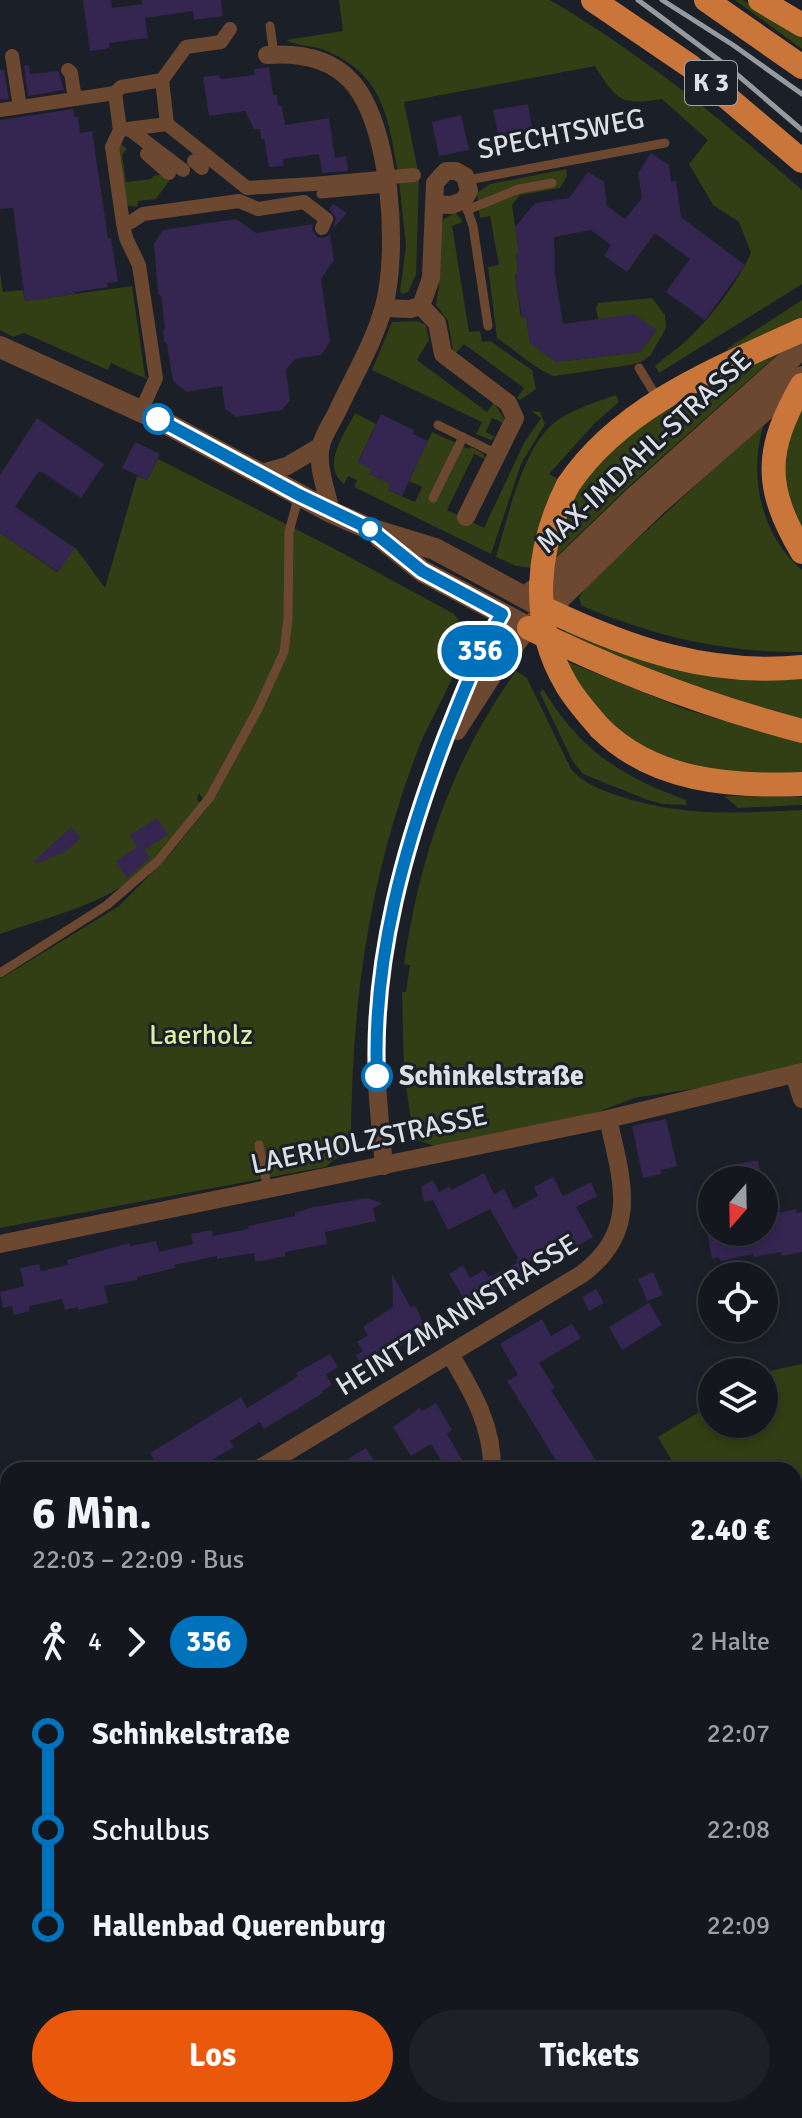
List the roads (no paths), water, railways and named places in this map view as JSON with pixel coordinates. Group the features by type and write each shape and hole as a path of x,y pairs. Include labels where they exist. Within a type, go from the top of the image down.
{"highway":[{"name":"K 3","path":"593,0 690,66 802,161"},
{"name":"K 3","path":"706,0 802,67"},
{"path":"760,0 802,25"},
{"path":"802,330 659,402 631,419 603,443 581,465 568,485 557,508 540,574 543,621 549,646 565,683 600,728 621,746 642,759 693,778 734,783 802,784"},
{"path":"802,385 780,429 773,465 775,491 783,518 802,552"},
{"path":"548,610 624,643 685,660 730,668 802,667"},
{"path":"529,628 577,653 703,702 802,731"}],"street":[{"path":"185,166 167,124 162,80 186,47 221,42 230,29"},
{"path":"271,55 307,56 329,64 351,81 376,124 392,229 392,263 384,308 321,446 331,512"},
{"path":"12,56 20,107"},
{"path":"68,70 75,99"},
{"path":"0,110 115,93 121,87 162,80"},
{"path":"115,93 124,130 185,166 247,188 312,187 416,175"},
{"path":"141,411 156,378 139,265 126,238 112,147 124,130 167,124"},
{"name":"SPECHTSWEG","path":"421,306 431,278 434,204 435,183 441,174 456,171 468,180 466,205 434,204"},
{"path":"304,202 312,187"},
{"path":"123,223 168,204 234,195 258,209 304,202 326,219 322,228"},
{"path":"384,308 410,309 421,306 437,323 443,354 512,409 515,418 466,517"},
{"path":"0,347 141,411 331,512 370,529 435,549 548,610"},
{"name":"MAX-IMDAHL-STRASSE","path":"502,614 550,579 634,498 802,348"},
{"name":"MAX-IMDAHL-STRASSE","path":"529,628 655,506 802,377"},
{"path":"262,473 287,466 321,446"},
{"path":"370,529 422,571 529,628 497,669 436,763"},
{"path":"384,1166 377,1089 380,994 391,918 406,852 436,763 472,669 502,614"},
{"name":"LAERHOLZSTRASSE","path":"0,1244 608,1119 798,1073 802,1099"},
{"name":"HEINTZMANNSTRASSE","path":"270,1462 582,1274 608,1251 618,1231 625,1202 608,1119"},
{"path":"450,1354 475,1396 489,1434 491,1462"}],"lane":[{"path":"270,26 271,55"},
{"name":"SPECHTSWEG","path":"468,180 665,143"},
{"path":"488,326 473,226 466,205 552,183"},
{"path":"312,187 386,188"},
{"path":"639,368 659,402"},
{"path":"438,425 497,454"},
{"path":"433,498 463,437"},
{"path":"0,973 118,897 158,861 210,797 264,698 284,652 288,619 289,532 299,495"},
{"path":"259,1145 268,1190"}],"railway":[{"path":"638,0 727,66 802,130"},
{"path":"662,0 802,94"}],"place":[{"name":"Schinkelstraße","path":"377,1076"}],"park label":[{"name":"Laerholz","path":"201,1035"}]}
